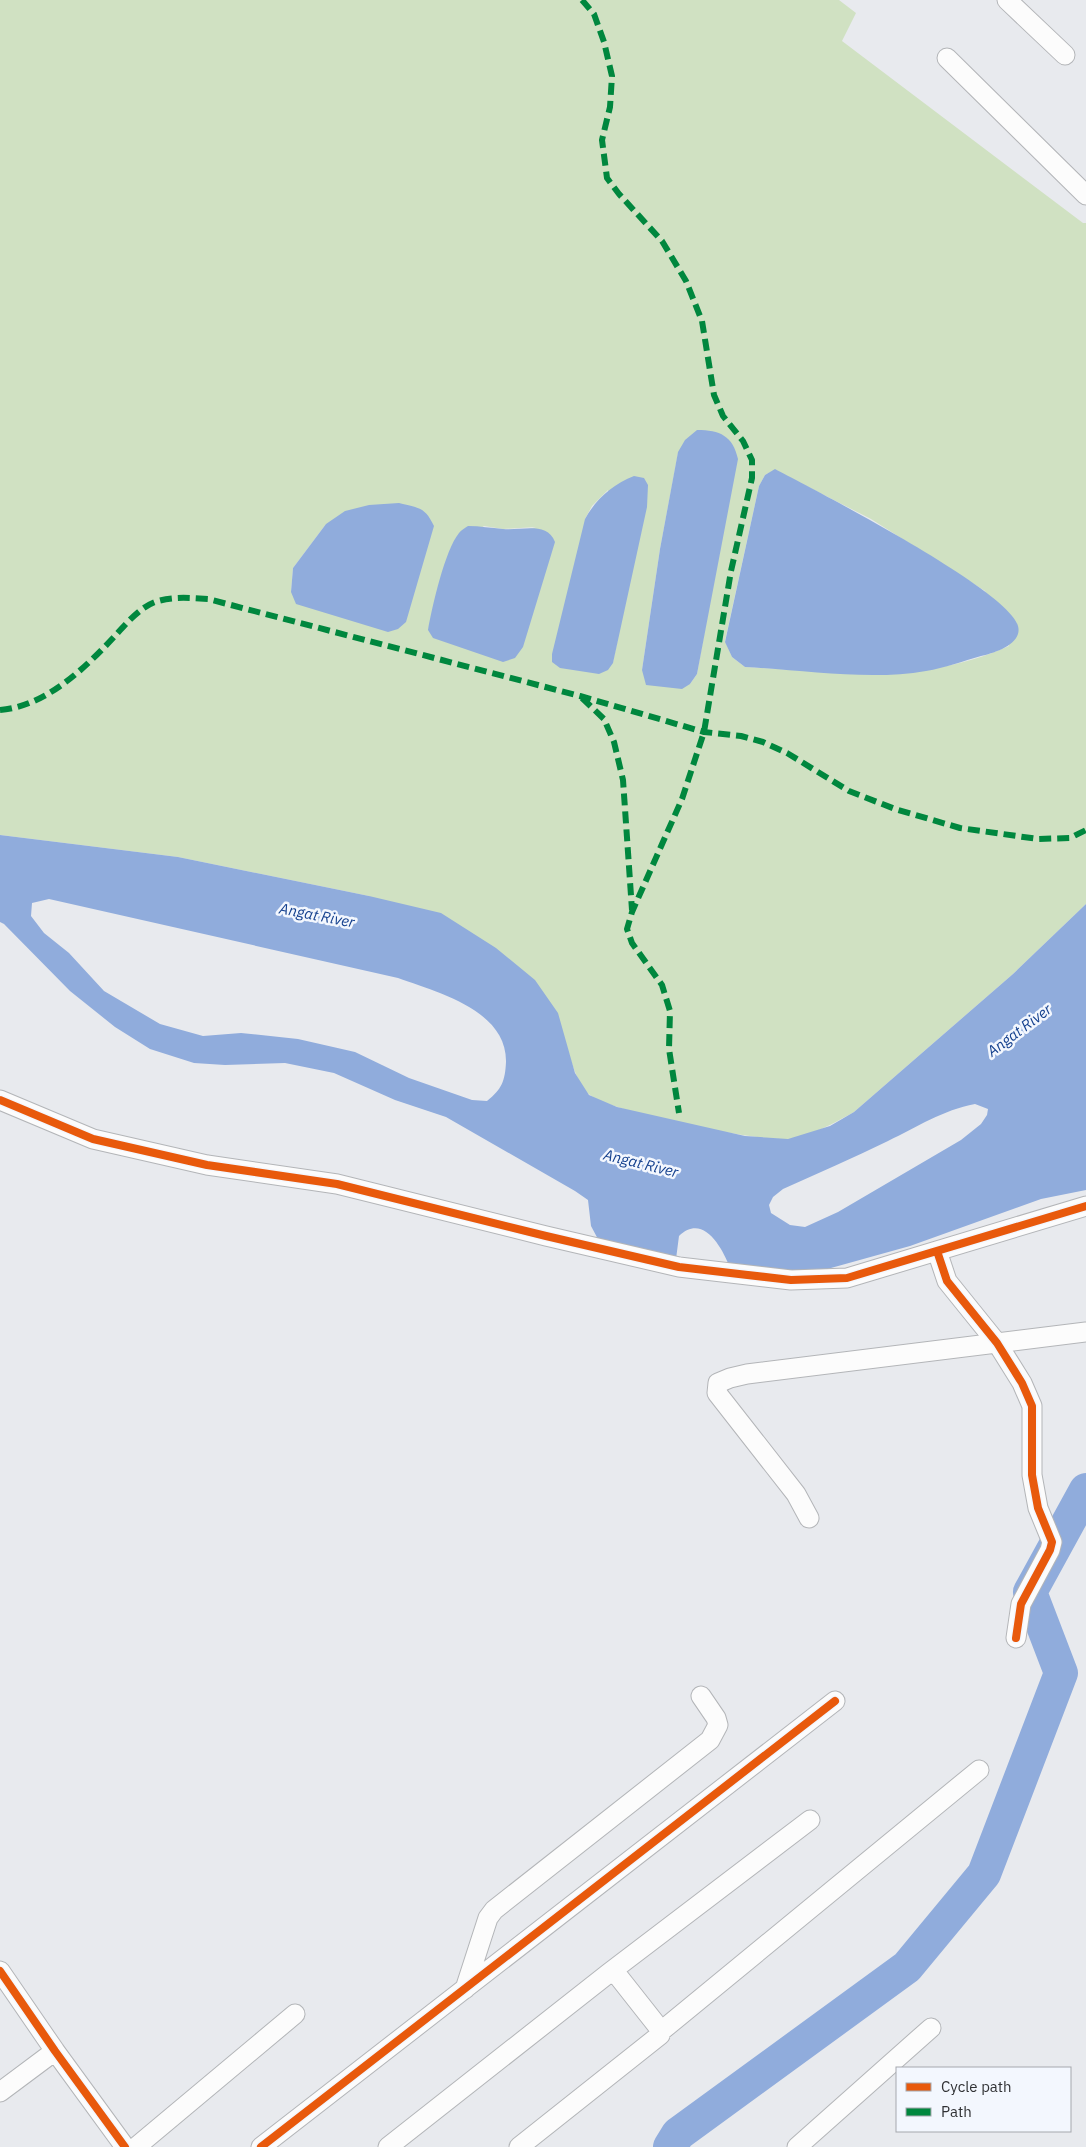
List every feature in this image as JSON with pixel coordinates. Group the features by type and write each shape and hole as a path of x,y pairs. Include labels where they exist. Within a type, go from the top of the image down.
{"street":[{"path":"1007,0 1065,55"},
{"path":"947,58 1086,195"},
{"path":"0,1100 93,1139 207,1165 337,1184 679,1267 791,1280 847,1278 1086,1206"},
{"path":"937,1251 947,1281 997,1343 1022,1383 1032,1406 1032,1475 1038,1508 1052,1542 1050,1550 1021,1604 1016,1638"},
{"path":"809,1518 796,1494 717,1393 718,1383 747,1374 1086,1332"},
{"path":"465,1989 488,1918 494,1910 710,1740 718,1726 716,1718 701,1696"},
{"path":"261,2147 835,1701"},
{"path":"519,2147 643,2049 660,2035 660,2032 979,1770"},
{"path":"388,2147 610,1973 810,1820"},
{"path":"0,1971 55,2052 125,2147"},
{"path":"610,1973 618,1976 660,2032"},
{"path":"136,2147 295,2014"},
{"path":"797,2147 931,2028"},
{"path":"0,2092 55,2052"}],"green space":[{"path":"0,0 839,0 856,13 842,41 1083,223 1086,223 1086,904 1013,974 854,1112 813,1133 787,1139 746,1136 717,1131 626,1110 590,1095 579,1080 567,1047 369,896 178,857 0,835","holes":["678,453 715,573 697,674 690,684 642,670 660,549","775,470 871,519 985,591 1009,646 976,658 944,666 911,671 846,673 745,667 732,657 725,641 759,486 765,475","608,490 618,638 613,662 585,519 592,506","326,524 291,592 293,568","484,526 503,529 536,527 450,549"]}],"water":[{"path":"697,430 712,431 724,436 733,445 738,459 697,674 690,684 682,689 646,685 642,670 660,549 678,452 685,440"},
{"path":"775,469 867,518 948,566 982,589 1007,610 1018,626 1016,638 1006,647 993,653 940,668 904,674 836,674 745,667 732,657 725,642 759,486 765,475"},
{"path":"634,476 644,478 648,485 647,507 613,663 608,670 599,674 560,668 552,662 552,654 585,519 594,505 606,493 619,483"},
{"path":"399,503 421,509 428,515 434,526 406,622 398,629 388,632 296,604 291,592 293,568 326,524 345,511 369,505"},
{"path":"468,526 503,529 540,529 551,535 555,542 523,647 515,658 503,662 433,638 428,630 436,594 449,552 459,533"},
{"name":"Angat River","path":"0,835 178,857 369,896 441,913 496,948 535,980 558,1013 575,1073 589,1095 617,1107 745,1136 788,1139 830,1126 854,1112 1013,974 1086,904 1086,1190 1041,1199 910,1246 813,1273 730,1268 717,1243 704,1230 696,1228 688,1230 679,1236 676,1259 599,1241 591,1226 588,1200 446,1117 395,1100 334,1073 285,1063 225,1065 194,1063 150,1049 115,1027 70,991 0,922","holes":["49,899 398,978 450,997 483,1016 495,1029 503,1044 506,1062 502,1084 487,1101 472,1100 409,1078 355,1052 298,1039 241,1033 203,1036 160,1024 104,991 69,953 44,933 31,916 32,903","975,1104 988,1109 987,1115 981,1124 961,1140 838,1212 805,1227 790,1225 771,1213 769,1205 773,1197 783,1189 952,1110"]}],"waterway":[{"path":"670,2147 678,2134 907,1967 984,1874 1061,1673 1030,1592 1086,1490"}],"marked path":[{"path":"582,0 594,14 604,42 612,76 610,107 602,140 607,178 662,241 686,281 702,321 714,395 723,416 743,441 752,460 752,478 731,571 704,732 682,799 632,912 627,929 632,943 662,985 670,1011 669,1049 679,1113"},
{"path":"0,710 17,707 33,701 63,684 90,661 143,608 155,602 175,598 208,599 580,696 704,732 741,736 763,742 787,753 849,791 895,809 960,828 1038,839 1070,838 1086,830"},
{"path":"582,698 604,719 614,742 623,780 632,910"}],"cycle path":[{"path":"0,1100 93,1139 207,1165 337,1184 679,1267 791,1280 847,1278 1086,1206"},
{"path":"937,1251 947,1281 997,1343 1022,1383 1032,1406 1032,1475 1038,1508 1052,1542 1050,1550 1021,1604 1016,1638"},
{"path":"261,2147 835,1701"},
{"path":"0,1971 125,2147"}]}
